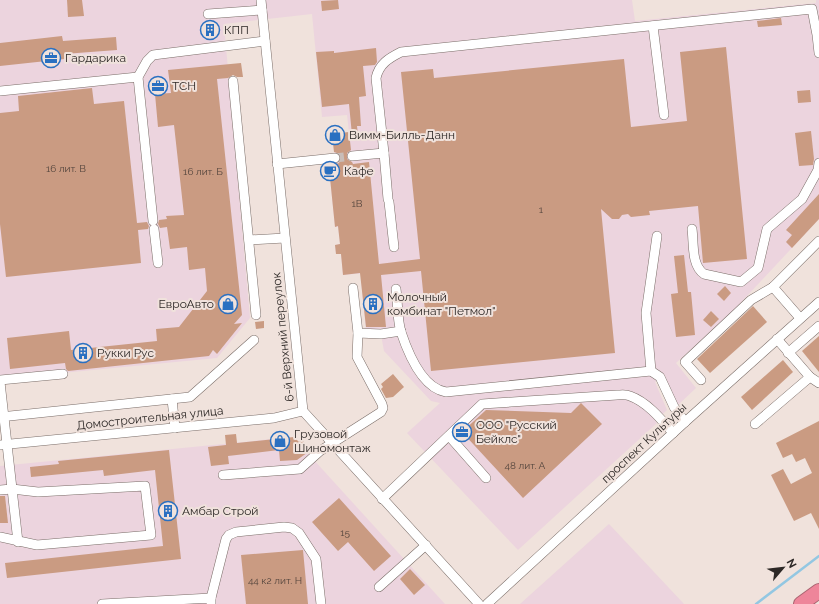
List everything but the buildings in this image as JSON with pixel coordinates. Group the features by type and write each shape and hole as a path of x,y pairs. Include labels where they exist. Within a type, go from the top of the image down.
{"highway":[{"path":"801,604 819,590"}],"street":[{"name":"6-й Верхний переулок","path":"261,0 303,411 479,604"},
{"path":"394,247 376,78 380,66 401,52 812,9 819,53"},
{"path":"208,14 262,10"},
{"path":"653,26 664,115"},
{"path":"158,263 138,77 153,55 265,41"},
{"path":"0,91 138,77"},
{"path":"233,81 256,315"},
{"path":"352,156 384,153"},
{"path":"277,164 335,158"},
{"path":"692,229 696,264 699,271 704,274 741,282 758,268 766,229 802,199 818,170 819,163"},
{"path":"651,371 646,313 657,236"},
{"path":"249,240 285,238"},
{"path":"701,380 684,362 751,300 773,287 819,241"},
{"path":"773,287 800,318"},
{"path":"223,475 300,469 320,451 381,412 383,408 357,357 358,333 353,288"},
{"path":"396,289 401,331 412,358 423,377 438,391 446,392 651,371 660,378 674,407 685,422"},
{"name":"проспект Культуры","path":"487,604 685,422 819,302"},
{"path":"788,352 819,326"},
{"path":"358,333 381,334 401,331"},
{"path":"777,339 810,377 819,383"},
{"path":"2,416 190,397 254,340"},
{"path":"18,542 12,489 3,445 0,381 63,374"},
{"path":"755,424 810,377"},
{"path":"382,499 482,404 628,395 639,401 659,417 673,433"},
{"path":"172,399 175,428"},
{"name":"Домостроительная улица","path":"3,445 274,418 303,411"},
{"path":"449,436 486,478"},
{"path":"0,490 12,489 38,492 145,486 151,535 37,545 0,537"},
{"path":"102,604 211,601 226,539 229,535 236,532 284,527 292,528 299,533 316,559 321,604"},
{"path":"379,587 426,546"}],"shaded area":[{"path":"0,0 632,0 635,21 816,3 816,0 819,0 819,219 732,312 676,363 696,388 677,406 664,374 660,377 655,382 667,410 655,421 657,423 518,550 407,433 440,403 431,401 384,351 380,329 366,330 361,281 367,280 365,273 343,275 341,254 336,254 335,245 340,244 338,227 335,227 329,168 336,167 332,134 349,132 347,115 322,117 312,14 224,24 250,318 217,358 0,379"},
{"path":"293,437 445,604 0,604 0,466"},
{"path":"609,524 684,604 520,604"}],"waterway":[{"path":"756,604 819,556"}],"tunnel":[{"path":"335,158 352,156"}],"place":[{"name":"КПП","path":"210,30"},
{"name":"Гардарика","path":"51,58"},
{"name":"ТСН","path":"158,86"},
{"name":"Вимм-Билль-Данн","path":"335,135"},
{"name":"Кафе","path":"330,171"},
{"name":"ЕвроАвто","path":"228,304"},
{"name":"Молочный комбинат \"Петмол\"","path":"373,304"},
{"name":"Рукки Рус","path":"83,353"},
{"name":"ООО \"Русский Бейклс\"","path":"462,432"},
{"name":"Грузовой Шиномонтаж","path":"280,441"},
{"name":"Амбар Строй","path":"168,511"}]}
